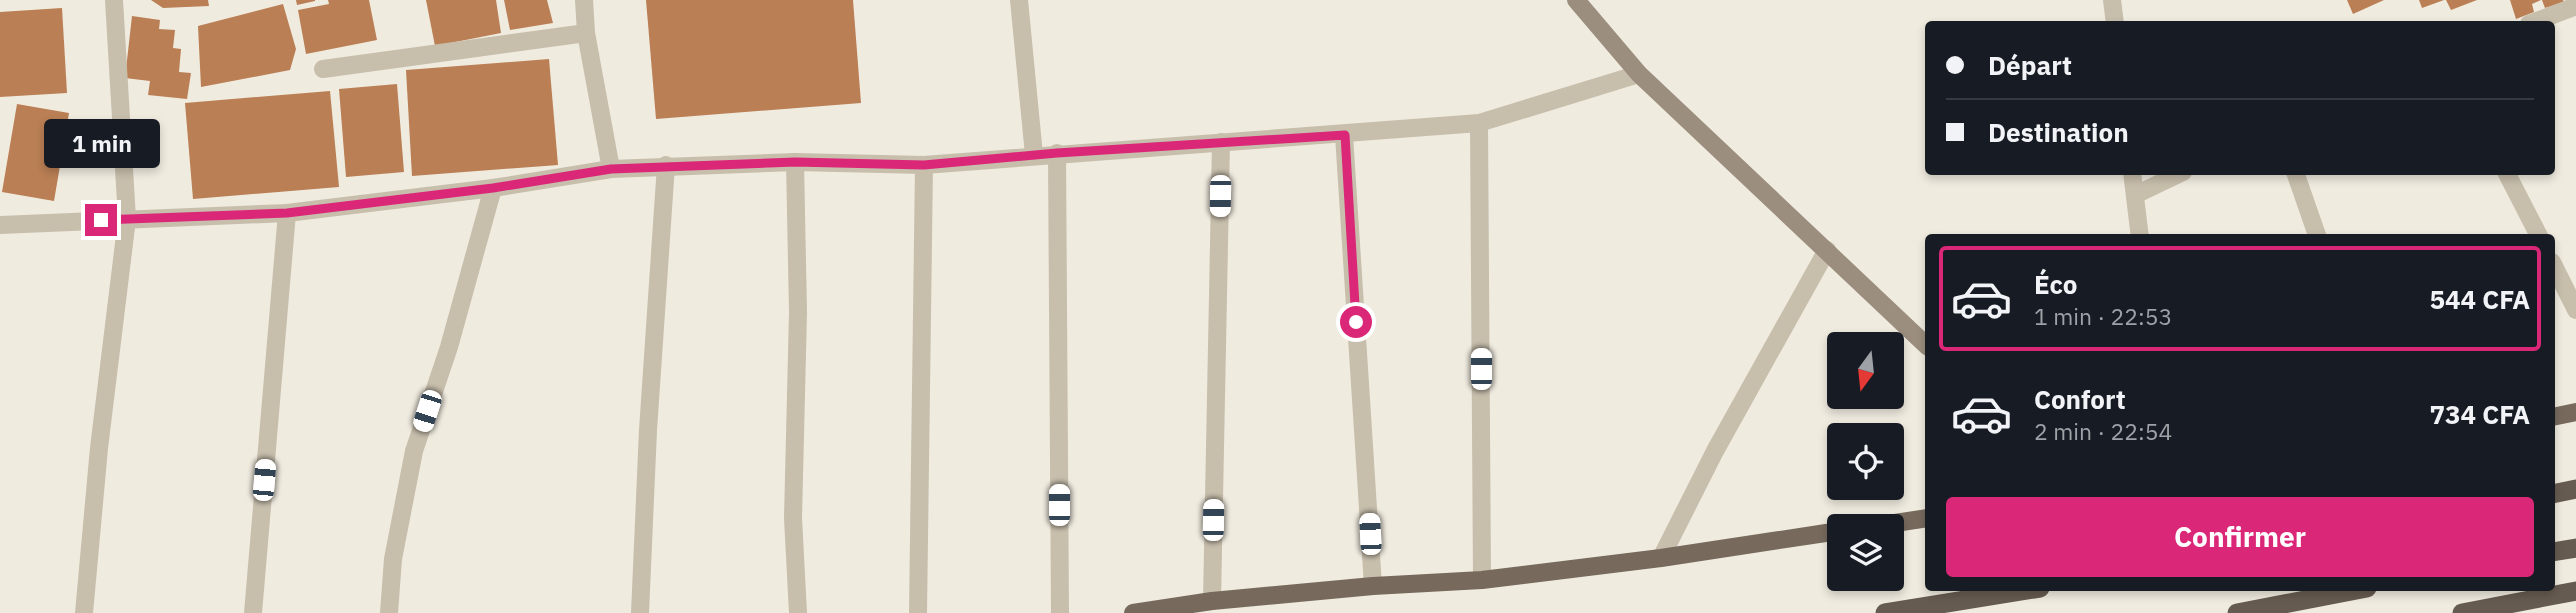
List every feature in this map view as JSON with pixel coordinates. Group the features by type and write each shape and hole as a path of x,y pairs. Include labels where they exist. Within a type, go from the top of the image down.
{"highway":[{"path":"2555,493 2576,489"},
{"path":"2555,552 2576,548"},
{"path":"2462,613 2576,590"},
{"path":"1885,613 2021,591"},
{"path":"2237,613 2351,591"}],"main road":[{"path":"1576,0 1639,74 1925,344"},
{"path":"2555,416 2576,412"},
{"path":"1904,522 1925,518"},
{"path":"1133,613 1212,600 1482,580 1661,558 1827,533"}],"street":[{"path":"84,613 99,448 127,219 114,0"},
{"path":"584,0 586,33 611,169"},
{"path":"1019,0 1034,155"},
{"path":"2115,21 2117,2"},
{"path":"2537,21 2576,6"},
{"path":"323,69 586,33"},
{"path":"0,225 287,213 493,188 611,169 666,165 795,162 924,165 1479,123 1639,74"},
{"path":"1479,123 1482,580"},
{"path":"1345,135 1373,586"},
{"path":"1212,600 1221,142"},
{"path":"1057,153 1060,613"},
{"path":"795,162 798,312 793,518 798,613"},
{"path":"640,613 648,430 666,165"},
{"path":"918,613 924,165"},
{"path":"2132,175 2139,234"},
{"path":"2134,195 2177,175"},
{"path":"2296,175 2317,234"},
{"path":"2508,175 2538,234"},
{"path":"388,613 393,559 414,452 449,347 493,188"},
{"path":"253,613 287,213"},
{"path":"1661,558 1715,451 1827,250"},
{"path":"2555,268 2576,310"}],"building":[{"path":"151,0 208,0 209,6 163,8"},
{"path":"296,0 315,0 315,1 297,5"},
{"path":"328,0 369,0 377,40 306,54 298,10 329,4"},
{"path":"426,0 496,0 501,33 435,46"},
{"path":"504,0 547,0 553,23 510,30"},
{"path":"646,0 853,0 861,103 656,119"},
{"path":"2347,0 2384,0 2353,14"},
{"path":"2419,0 2444,0 2422,8"},
{"path":"2446,0 2477,0 2451,10"},
{"path":"2510,0 2541,0 2532,4 2534,12 2516,19"},
{"path":"2542,0 2563,0 2564,2 2545,8"},
{"path":"283,4 296,49 290,70 201,87 198,26"},
{"path":"62,8 67,93 0,97 0,12"},
{"path":"132,16 160,20 159,29 175,30 173,48 181,49 179,72 191,73 187,99 148,95 150,81 125,78"},
{"path":"549,59 558,165 412,176 406,70"},
{"path":"397,84 404,172 346,177 339,89"},
{"path":"330,91 339,187 193,199 185,103"},
{"path":"17,104 69,113 54,201 2,192"}],"route":[{"path":"101,220 287,213 493,188 611,169 666,165 795,162 924,165 1057,153 1345,135 1356,322"}]}
